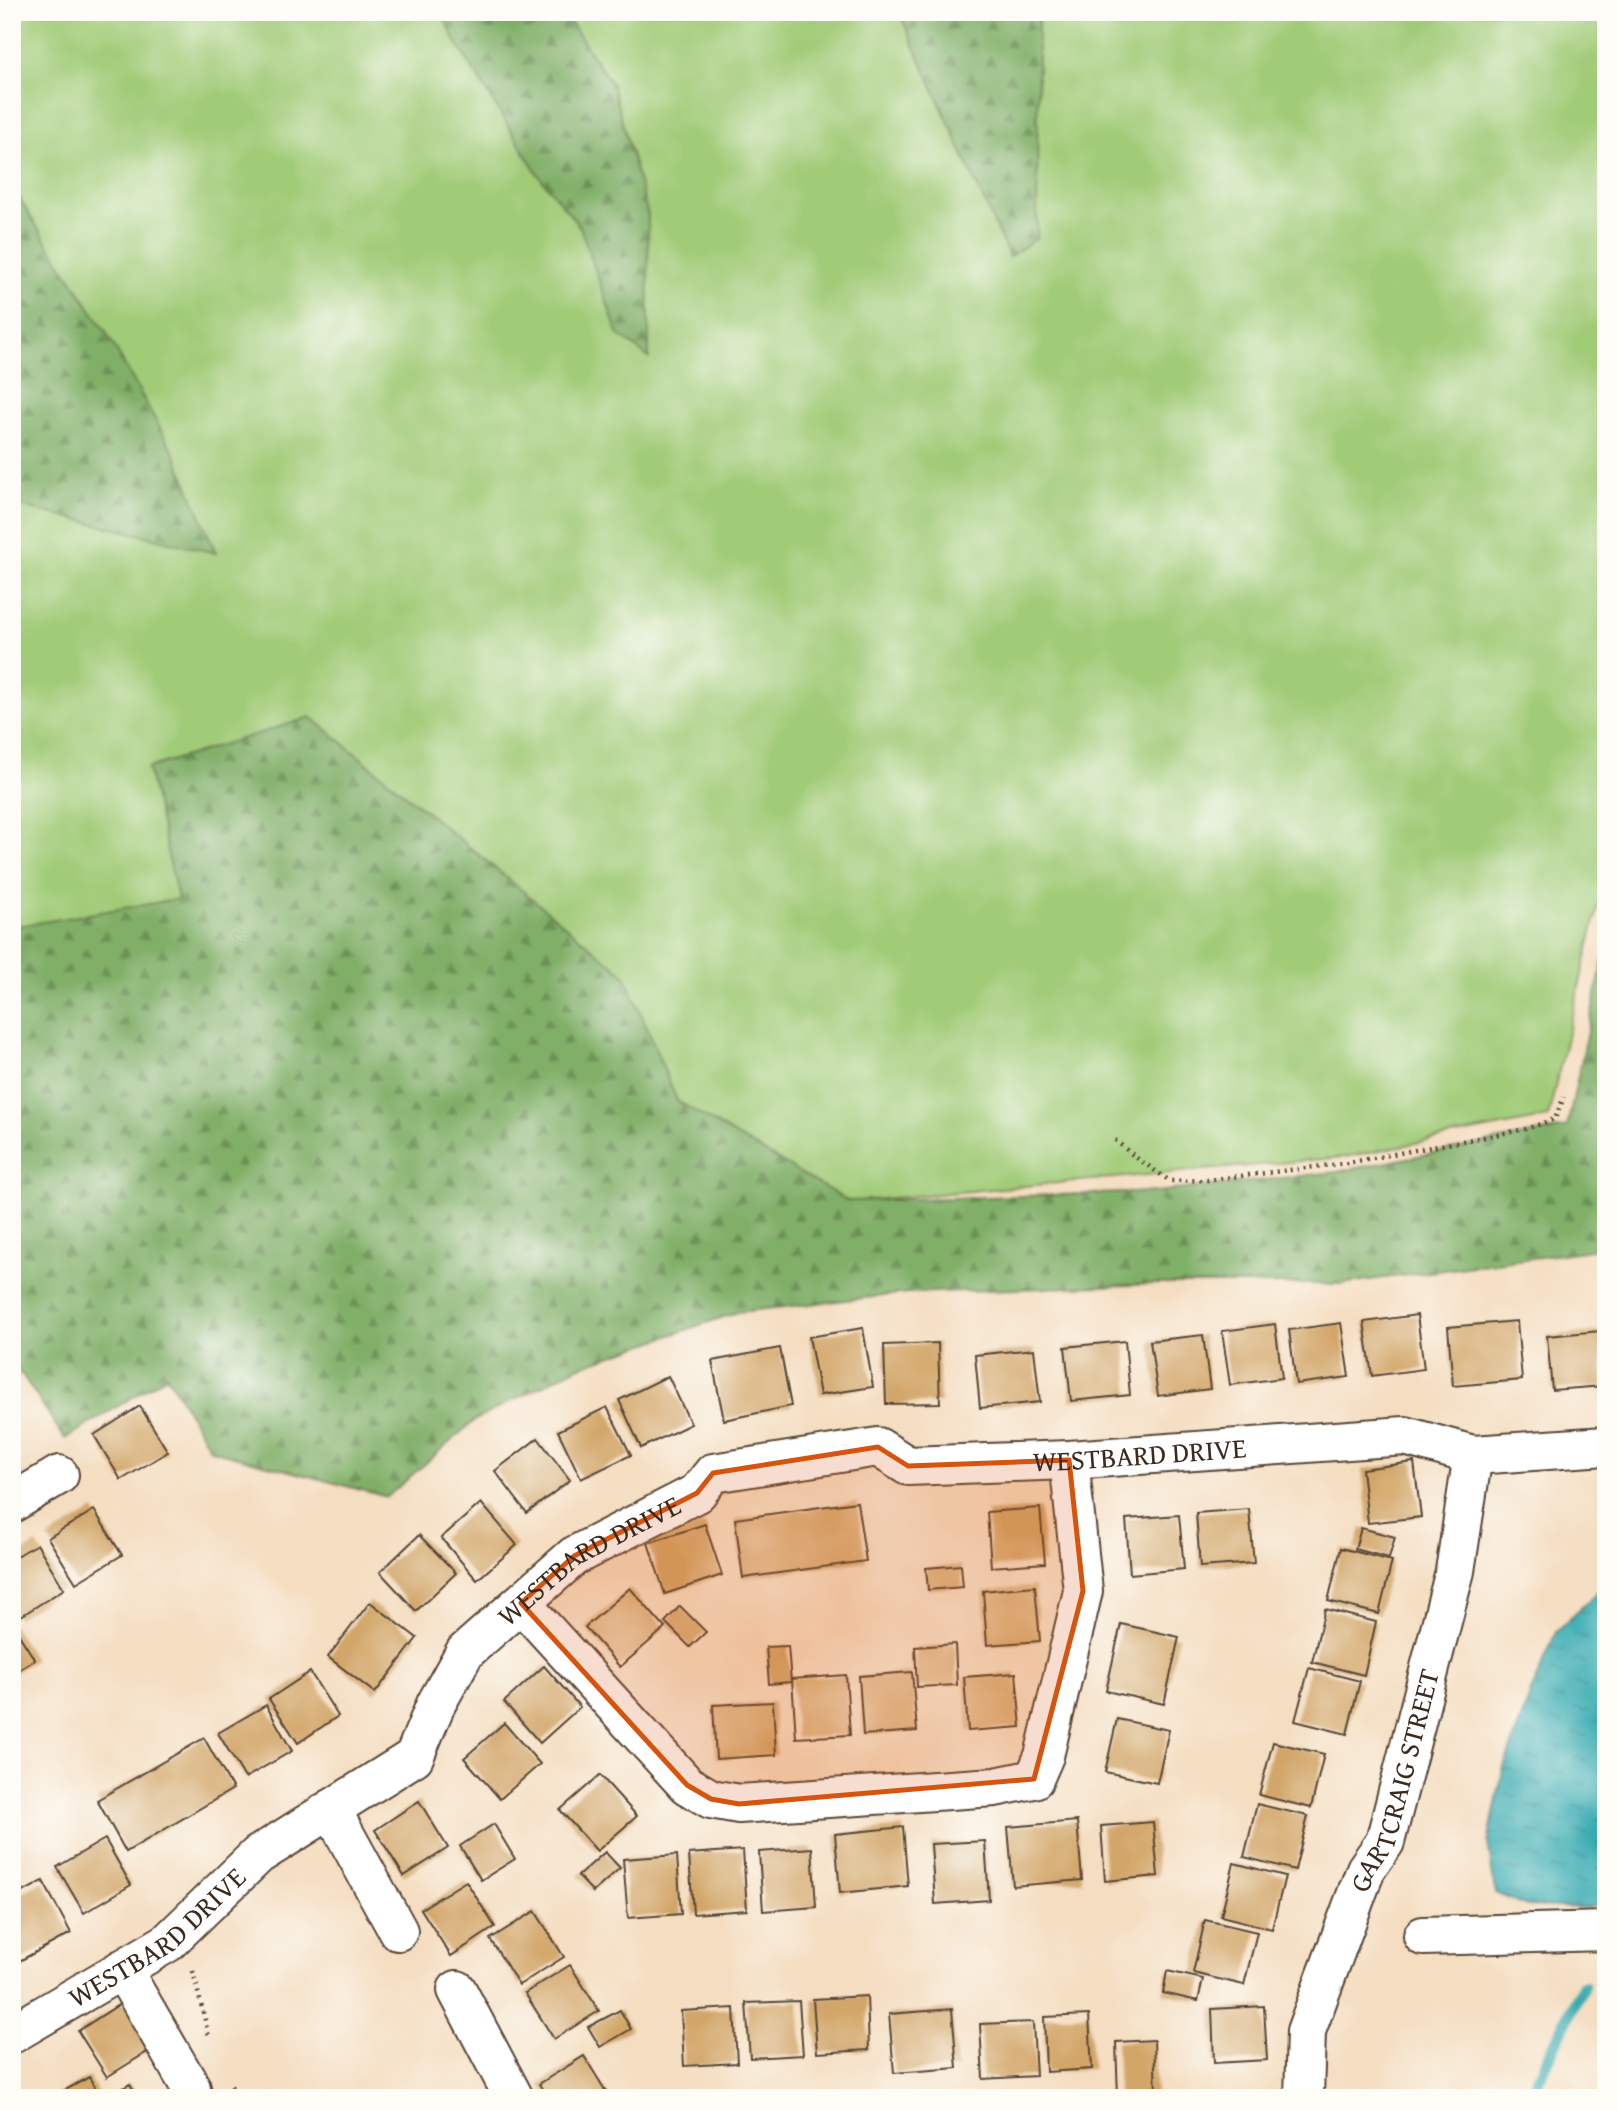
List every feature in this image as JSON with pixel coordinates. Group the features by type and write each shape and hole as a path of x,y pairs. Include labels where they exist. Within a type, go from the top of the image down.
{"street":[{"name":"WESTBARD DRIVE","path":"12,2034 167,1943 258,1855 414,1757 436,1704 465,1651 574,1556 697,1493 713,1473 878,1447 908,1466 1069,1460 1405,1436 1473,1455 1606,1446"},
{"name":"GARTCRAIG STREET","path":"1304,2098 1306,2031 1366,1869 1385,1842 1455,1571 1473,1455"},
{"path":"521,1603 687,1785 711,1799 739,1804 995,1787 1034,1779 1044,1756 1083,1591 1069,1460"},
{"path":"12,1503 59,1475"},
{"path":"331,1809 398,1931"},
{"path":"1423,1936 1606,1931"},
{"path":"122,1969 209,2084"},
{"path":"457,1990 514,2098"}],"path":[{"path":"1115,1140 1170,1181 1208,1180 1347,1163 1526,1129 1555,1119 1564,1097"},
{"path":"173,1937 193,1970 210,2040"},
{"path":"209,2084 241,2098"}],"highlighted area":[{"path":"878,1447 908,1466 1069,1460 1083,1591 1034,1779 739,1804 711,1799 687,1785 521,1603 574,1556 697,1493 713,1473"}],"green space":[{"path":"12,12 1606,12 1606,874 1548,1117 1345,1157 848,1202 677,1101 625,975 244,889 12,994"},
{"path":"441,12 564,12 612,85 648,215 649,358 618,334 580,227 539,176 455,40"},
{"path":"899,12 1038,12 1037,238 1009,257"},
{"path":"12,185 106,332 175,455 216,553 12,504"},
{"path":"311,717 625,975 677,1101 848,1201 1156,1192 1336,1172 1567,1127 1606,948 1606,1248 1341,1284 1158,1284 909,1293 738,1312 578,1367 475,1420 387,1497 211,1450 167,1376 65,1439 23,1376 12,1366 12,927 178,899 148,768"}],"water":[{"path":"1606,1589 1606,1904 1586,1908 1527,1906 1495,1893 1488,1842 1503,1770 1556,1632 1599,1590"}],"building":[{"path":"1417,1315 1424,1369 1372,1376 1364,1322"},
{"path":"1517,1321 1522,1380 1453,1386 1448,1327"},
{"path":"1341,1323 1349,1377 1296,1384 1289,1330"},
{"path":"1275,1324 1282,1378 1230,1385 1222,1331"},
{"path":"863,1328 873,1387 820,1395 809,1337"},
{"path":"1600,1331 1604,1386 1552,1390 1547,1336"},
{"path":"1203,1335 1210,1389 1158,1396 1150,1341"},
{"path":"1125,1341 1130,1395 1071,1401 1065,1347"},
{"path":"938,1343 940,1403 886,1404 884,1345"},
{"path":"780,1348 791,1406 724,1420 712,1361"},
{"path":"1034,1349 1040,1402 980,1408 975,1355"},
{"path":"668,1376 691,1424 641,1448 619,1400"},
{"path":"140,1406 168,1452 121,1480 94,1435"},
{"path":"607,1407 631,1455 581,1479 558,1431"},
{"path":"538,1438 570,1480 527,1513 495,1471"},
{"path":"1414,1462 1421,1517 1368,1523 1362,1469"},
{"path":"857,1502 866,1561 743,1578 735,1519"},
{"path":"481,1503 517,1545 477,1580 441,1538"},
{"path":"1040,1508 1045,1563 991,1567 987,1512"},
{"path":"1249,1509 1254,1563 1200,1567 1196,1513"},
{"path":"94,1510 122,1555 76,1583 48,1538"},
{"path":"1179,1515 1184,1569 1130,1574 1126,1519"},
{"path":"705,1524 722,1575 665,1594 648,1543"},
{"path":"1361,1528 1395,1537 1389,1558 1355,1549"},
{"path":"419,1535 456,1573 416,1611 380,1572"},
{"path":"37,1544 64,1589 18,1618 12,1609 12,1559"},
{"path":"1341,1548 1392,1561 1379,1614 1328,1601"},
{"path":"961,1565 963,1587 928,1590 926,1568"},
{"path":"1035,1586 1040,1641 987,1645 983,1591"},
{"path":"630,1588 665,1628 620,1667 585,1627"},
{"path":"370,1602 417,1638 375,1693 328,1657"},
{"path":"680,1606 706,1632 690,1647 665,1622"},
{"path":"1325,1609 1376,1622 1364,1675 1312,1662"},
{"path":"12,1624 35,1660 12,1674"},
{"path":"1121,1624 1179,1637 1164,1704 1106,1691"},
{"path":"955,1644 957,1685 917,1687 915,1647"},
{"path":"788,1646 791,1682 769,1684 766,1647"},
{"path":"544,1666 580,1707 540,1743 504,1702"},
{"path":"1309,1668 1360,1681 1347,1734 1295,1721"},
{"path":"310,1672 338,1716 298,1743 269,1699"},
{"path":"912,1672 917,1731 863,1735 859,1676"},
{"path":"1016,1673 1021,1727 968,1731 964,1677"},
{"path":"846,1675 850,1735 796,1738 792,1679"},
{"path":"773,1702 776,1755 716,1759 713,1705"},
{"path":"266,1705 292,1751 245,1778 218,1733"},
{"path":"1117,1719 1169,1730 1157,1783 1105,1772"},
{"path":"504,1723 540,1764 500,1799 464,1758"},
{"path":"204,1738 233,1789 126,1852 97,1800"},
{"path":"1273,1742 1324,1754 1311,1808 1259,1795"},
{"path":"600,1775 637,1816 597,1851 560,1810"},
{"path":"419,1801 448,1848 404,1876 375,1830"},
{"path":"1257,1804 1308,1816 1295,1870 1244,1857"},
{"path":"1077,1821 1082,1880 1013,1886 1008,1827"},
{"path":"1153,1822 1158,1876 1105,1881 1101,1826"},
{"path":"494,1824 515,1859 481,1880 460,1846"},
{"path":"903,1827 908,1886 840,1893 835,1834"},
{"path":"105,1839 131,1885 84,1913 57,1867"},
{"path":"985,1841 989,1900 935,1904 931,1844"},
{"path":"812,1848 816,1907 763,1911 759,1852"},
{"path":"743,1850 747,1910 693,1914 689,1854"},
{"path":"605,1852 620,1868 593,1892 578,1876"},
{"path":"677,1855 681,1914 628,1918 623,1859"},
{"path":"1234,1863 1285,1876 1272,1929 1221,1916"},
{"path":"43,1881 71,1933 12,1965 12,1898"},
{"path":"466,1881 495,1927 451,1956 421,1909"},
{"path":"535,1911 564,1957 519,1985 490,1939"},
{"path":"1205,1920 1257,1932 1244,1985 1193,1973"},
{"path":"570,1965 599,2011 554,2039 525,1993"},
{"path":"1167,1971 1203,1979 1198,2001 1163,1993"},
{"path":"867,1996 869,2050 817,2053 813,1999"},
{"path":"799,2001 803,2055 750,2058 746,2003"},
{"path":"123,2002 152,2049 107,2077 78,2031"},
{"path":"1264,2006 1267,2060 1214,2063 1212,2009"},
{"path":"734,2008 737,2063 684,2066 681,2011"},
{"path":"952,2009 957,2068 894,2073 889,2014"},
{"path":"620,2010 631,2029 600,2047 588,2027"},
{"path":"1089,2015 1092,2069 1046,2072 1044,2017"},
{"path":"1033,2022 1036,2076 983,2079 980,2024"},
{"path":"1154,2040 1156,2094 1118,2096 1116,2042"},
{"path":"584,2056 610,2098 548,2098 539,2084"},
{"path":"89,2077 100,2096 60,2098 58,2094"},
{"path":"130,2084 138,2098 107,2098"}],"waterway":[{"path":"1529,2098 1583,1986"}]}
